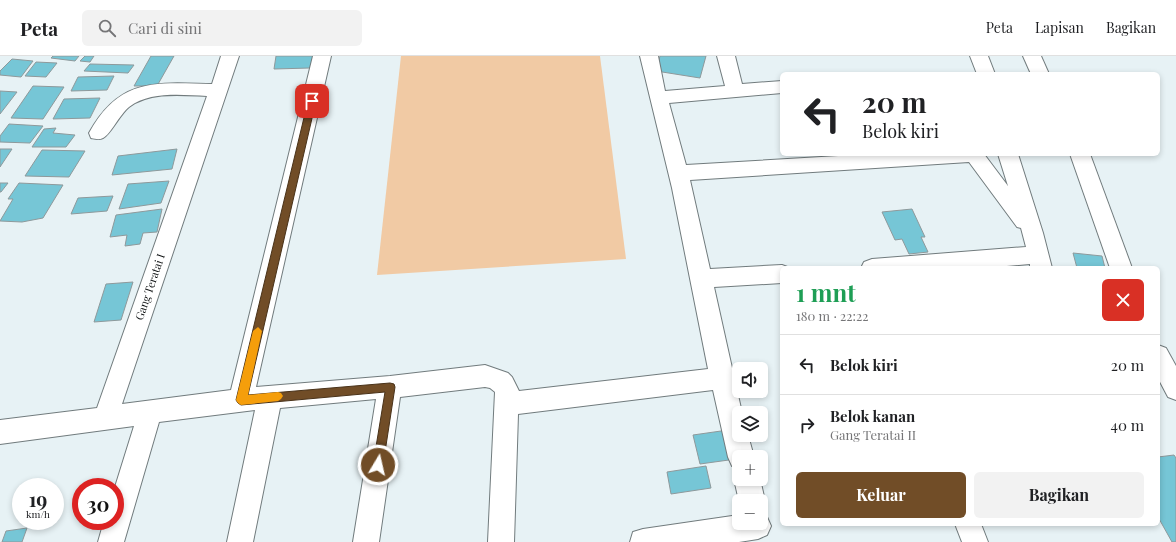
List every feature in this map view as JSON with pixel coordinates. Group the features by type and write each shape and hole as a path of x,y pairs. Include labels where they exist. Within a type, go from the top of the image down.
{"street":[{"name":"Gang Teratai I","path":"105,418 230,56"},
{"path":"241,400 322,56"},
{"path":"648,56 678,173 702,279 721,378 739,450"},
{"path":"726,56 736,91"},
{"path":"979,56 985,72"},
{"path":"1032,56 1039,72"},
{"path":"659,98 780,87"},
{"path":"98,133 109,115 125,100 134,95 164,90 218,90"},
{"path":"678,173 957,156"},
{"path":"974,156 1033,233"},
{"path":"931,266 1040,262 1033,233 1009,156"},
{"path":"1081,156 1120,266"},
{"path":"702,279 780,274"},
{"path":"1160,359 1176,389"},
{"path":"0,432 241,400 390,387 492,376 505,385 507,404 501,542"},
{"path":"507,404 721,378"},
{"path":"366,542 390,387"},
{"path":"240,542 270,397"},
{"path":"111,542 150,413"},
{"path":"969,526 975,542"},
{"path":"643,542 732,527"}],"shaded area":[{"path":"401,56 600,56 626,259 377,275"}],"building":[{"path":"53,56 79,56 75,61 51,58"},
{"path":"85,56 94,56 90,62 80,61"},
{"path":"151,56 174,56 157,86 134,86"},
{"path":"276,56 314,56 310,68 274,69"},
{"path":"660,56 706,56 700,78 656,71"},
{"path":"12,59 33,61 21,77 0,75 0,71"},
{"path":"36,62 57,63 46,77 25,76"},
{"path":"90,64 134,65 128,73 84,71"},
{"path":"114,76 107,90 71,91 78,77"},
{"path":"33,86 64,87 43,119 11,118"},
{"path":"0,91 17,92 0,114"},
{"path":"100,98 90,118 53,119 64,99"},
{"path":"9,124 43,126 30,143 0,142 0,136"},
{"path":"56,128 53,133 75,135 66,147 32,147 44,129"},
{"path":"0,149 12,149 0,167"},
{"path":"177,149 172,169 112,175 118,156"},
{"path":"42,150 85,151 69,177 25,176"},
{"path":"169,181 161,203 119,209 128,184"},
{"path":"0,183 8,183 1,192 0,192"},
{"path":"19,183 63,185 43,218 22,222 0,221 13,199 8,199"},
{"path":"113,196 107,211 71,214 78,198"},
{"path":"162,209 157,232 143,233 140,244 125,246 127,235 110,237 116,215"},
{"path":"912,209 925,237 921,237 928,252 909,254 902,239 895,240 882,212"},
{"path":"1073,253 1102,256 1104,266 1076,266"},
{"path":"133,282 121,320 94,322 106,284"},
{"path":"728,430 734,450 732,450 732,460 700,464 693,435"},
{"path":"1174,455 1176,458 1176,542 1172,542 1160,521 1160,457"},
{"path":"706,466 711,488 671,494 667,472"},
{"path":"26,530 22,542 2,542 6,531"}],"slow traffic":[{"path":"258,331 241,400 278,396"}],"route":[{"path":"312,101 241,400 390,387 378,465"}]}
